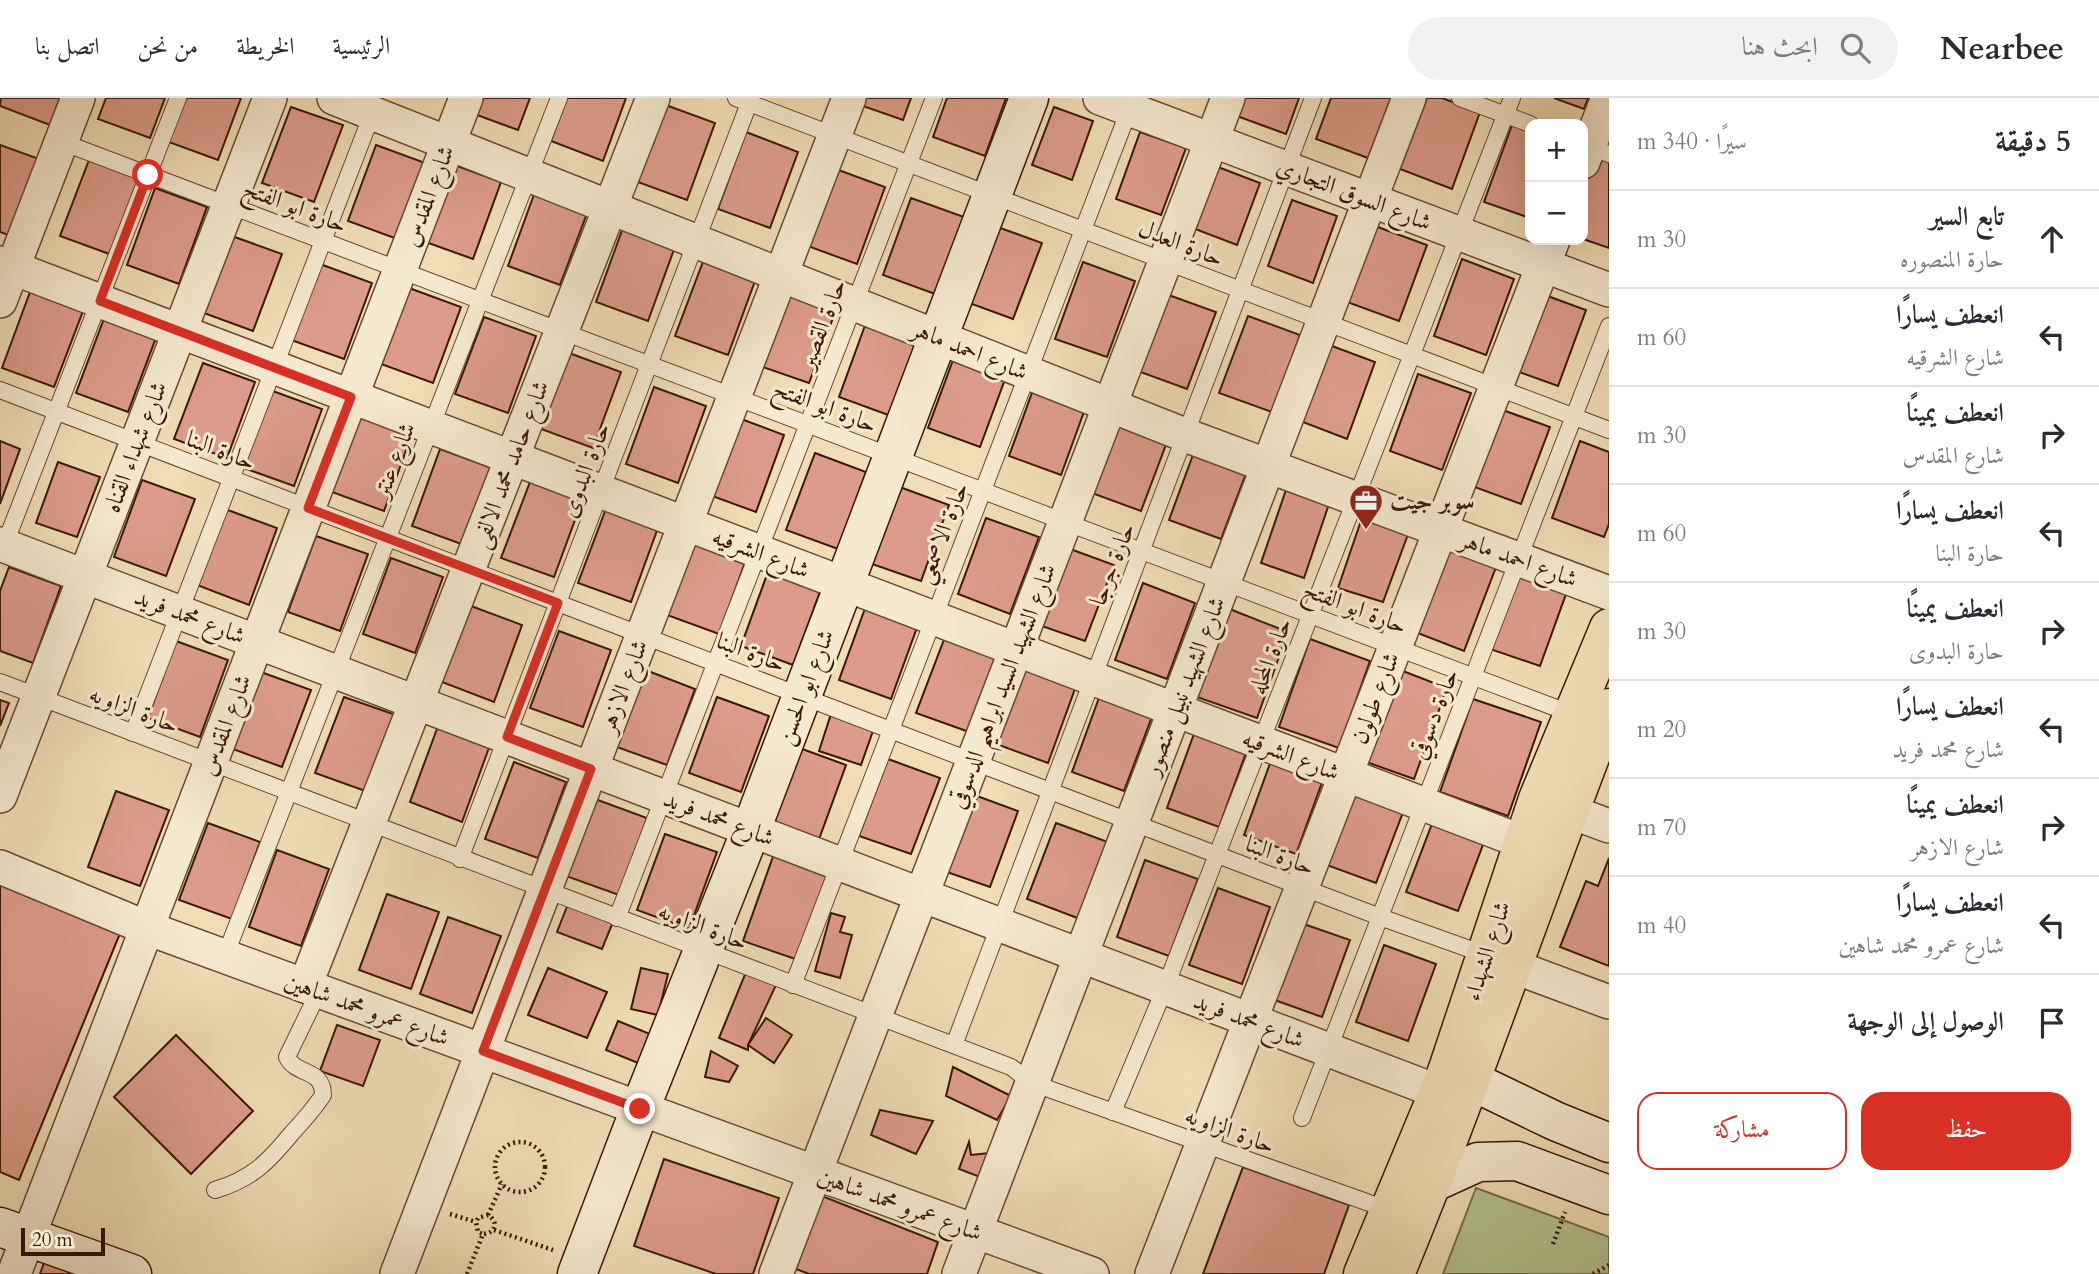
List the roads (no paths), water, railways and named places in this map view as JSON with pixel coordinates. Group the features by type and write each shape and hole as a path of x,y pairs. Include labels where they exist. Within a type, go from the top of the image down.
{"highway":[{"name":"شارع الشهداء","path":"1499,960 1523,842 1572,714 1609,628"},
{"name":"شارع الشهداء","path":"1363,1274 1389,1210 1453,1082 1499,960 1569,811 1609,708"},
{"name":"شارع الشهداء","path":"1395,1274 1432,1183 1453,1082"}],"street":[{"path":"0,301 6,265 62,142 78,98"},
{"name":"شارع شهداء القناه","path":"0,796 270,98"},
{"name":"شارع احمد ماهر","path":"334,98 375,106 449,143 1185,435 1609,593"},
{"name":"شارع المقدس","path":"14,1274 14,1232 147,928 466,98"},
{"name":"شارع حامد محمد الالفى","path":"312,988 369,823 653,98"},
{"name":"شارع الازهر","path":"397,1274 849,98"},
{"name":"شارع ابو الحسن","path":"579,1267 751,830 1029,98"},
{"name":"شارع الشهيد السيد ابراهيم الدسوقي","path":"776,1274 1228,98"},
{"name":"شارع الشهيد نبيل منصور","path":"959,1274 1409,98"},
{"path":"1591,152 1608,98"},
{"name":"شارع السوق التجاري","path":"1121,102 1212,141 1459,234 1548,253 1609,290"},
{"name":"شارع طولون","path":"1152,1274 1548,253"},
{"name":"شارع الشرقيه","path":"6,265 1523,842"},
{"name":"شارع محمد فريد","path":"2,549 85,576 336,671 1328,1051 1453,1082"},
{"path":"1569,811 1609,825"},
{"name":"شارع عمرو محمد شاهين","path":"0,867 147,928 1092,1274"},
{"path":"1499,960 1609,1002"},
{"path":"1453,1082 1609,1143"},
{"path":"1432,1183 1478,1162 1517,1161 1609,1195"},
{"path":"14,1232 132,1274"}],"lane":[{"path":"2,549 178,98"},
{"name":"شارع عنتر","path":"225,956 559,98"},
{"name":"حارة القصير","path":"617,918 934,98"},
{"name":"حارة جرجا","path":"954,1045 1313,98"},
{"path":"1460,98 1525,122"},
{"name":"حارة المحله","path":"1113,1112 1165,988 1512,98"},
{"name":"حارة العدل","path":"746,100 1609,430"},
{"name":"حارة البدوى","path":"460,859 696,242 746,100"},
{"name":"حارة الاصمعي","path":"793,985 1083,230 1121,102"},
{"path":"133,733 375,106"},
{"name":"حارة ابو الفتح","path":"62,142 1572,714"},
{"name":"حارة دسوقي","path":"1302,1118 1609,326"},
{"name":"حارة البنا","path":"0,390 1380,918 1499,960"},
{"name":"حارة الزاويه","path":"0,682 1012,1067 1032,1083 1389,1210"},
{"path":"215,1190 235,1184 269,1161 323,1095 323,1085 317,1077 291,1064 287,1057 312,988"}],"place":[{"name":"سوبر جيت","path":"1366,531"}]}
